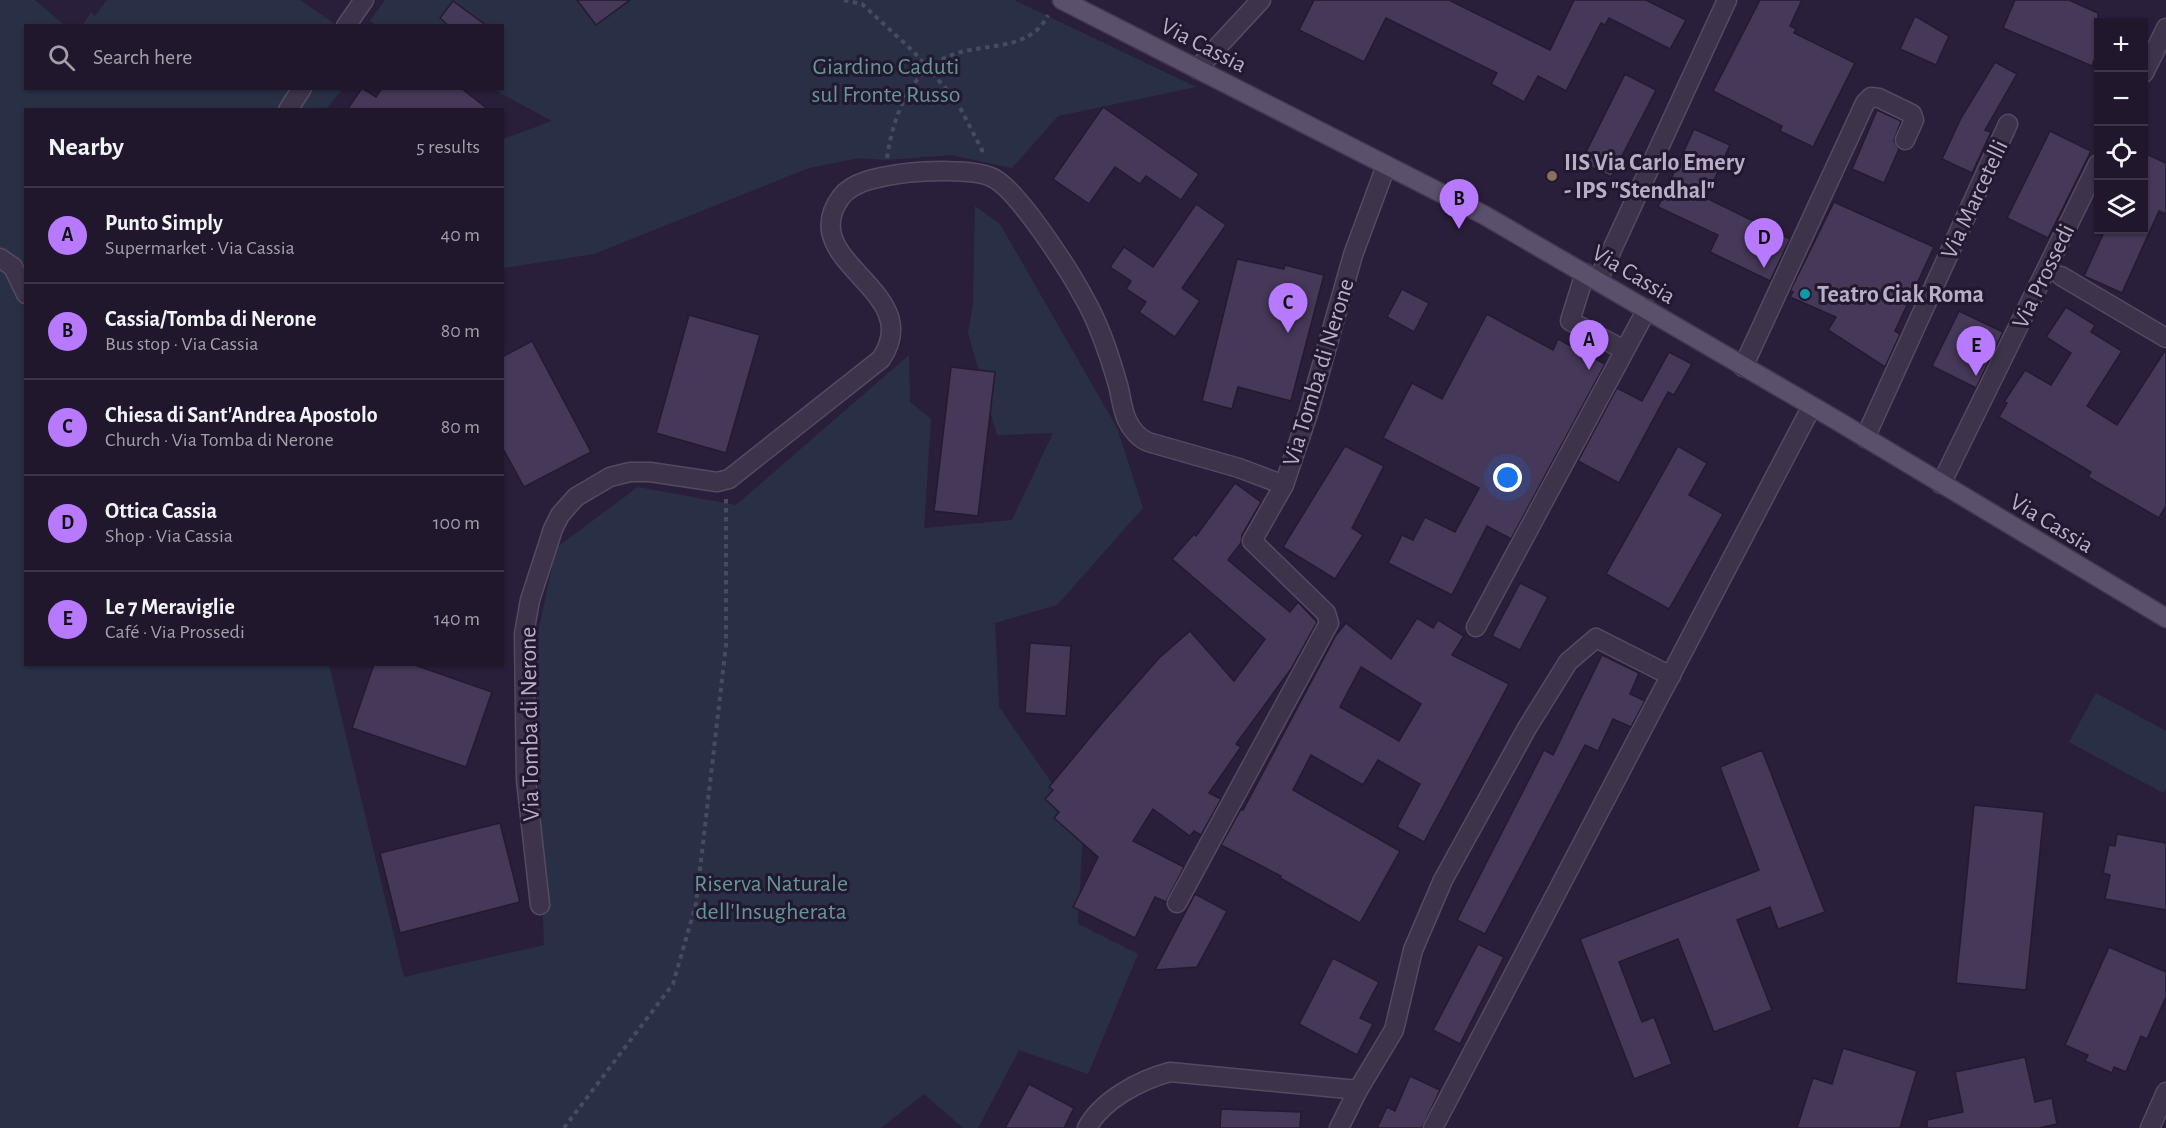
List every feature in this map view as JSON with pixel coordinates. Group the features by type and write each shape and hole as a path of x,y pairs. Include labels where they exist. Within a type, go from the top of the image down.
{"main road":[{"name":"Via Cassia","path":"1062,0 1484,215 1812,406 2166,618"}],"street":[{"path":"347,24 364,0"},
{"path":"1197,69 1261,0"},
{"path":"1624,350 1570,321 1727,0"},
{"path":"2144,72 2166,28"},
{"path":"289,108 301,90"},
{"path":"1743,367 1864,103 1871,97 1879,98 1912,114 1914,120 1905,140"},
{"name":"Via Marcetelli","path":"1865,438 2008,124"},
{"name":"Via Tomba di Nerone","path":"982,174 994,178 1004,187 1064,262 1098,326 1127,420 1138,435 1148,442 1239,468 1284,485 1308,414 1353,255 1386,166"},
{"name":"Via Prossedi","path":"1941,484 2094,172"},
{"path":"726,480 869,370 887,350 891,326 886,308 875,291 838,251 833,239 831,222 836,206 847,191 859,184 895,175 982,174"},
{"path":"0,258 13,267 24,290"},
{"path":"2061,276 2166,338"},
{"path":"1476,627 1647,309"},
{"path":"1433,1128 1812,406"},
{"name":"Via Tomba di Nerone","path":"540,905 526,780 524,634 528,607 553,529 565,508 582,492 620,474 650,472 707,481 726,480"},
{"path":"1177,903 1329,623 1326,613 1252,541 1284,485"},
{"path":"1339,1128 1358,1090 1394,1029 1413,950 1443,880 1527,728 1568,662 1596,638 1671,675"},
{"path":"1087,1128 1097,1111 1105,1104 1158,1075 1170,1072 1358,1090"},
{"path":"2150,1128 2166,1092"}],"path":[{"path":"844,0 862,4 956,100 982,150 982,174"},
{"path":"895,175 886,160 891,132 910,88 928,69 949,56 1023,40 1048,15"},
{"path":"564,1128 673,984 696,904 726,645 726,480"}],"green space":[{"name":"Riserva Naturale dell'Insugherata","path":"0,0 35,0 63,24 24,24 24,90 342,90 327,108 24,108 24,666 329,666 404,977 544,945 533,656 556,548 638,487 736,505 909,355 910,402 931,419 924,528 1012,520 1053,433 997,435 968,333 973,304 975,206 1000,224 1117,428 1143,508 1057,605 995,623 999,707 1083,828 1078,924 1138,954 1088,1074 1019,1050 978,1128 963,1128 924,1094 881,1128 0,1128"},
{"path":"107,0 300,0 335,24 84,24 91,12 95,16"},
{"name":"Giardino Caduti sul Fronte Russo","path":"385,0 1014,0 1196,87 1058,116 1012,168 951,155 886,160 859,158 809,168 594,254 504,268 504,139 552,121 495,90 504,90 504,24 375,24 370,21"},
{"path":"2096,693 2166,731 2166,789 2163,793 2069,742"}],"building":[{"path":"577,0 630,0 596,25"},
{"path":"1314,0 1449,0 1550,50 1574,0 1646,0 1686,20 1670,49 1609,18 1605,25 1601,23 1566,91 1538,76 1524,102 1491,84 1497,73 1386,18 1364,62 1299,30"},
{"path":"1760,0 1802,0 1790,26 1796,29 1794,33 1855,63 1813,147 1780,131 1782,126 1713,91"},
{"path":"2015,0 2069,0 2098,13 2098,18 2094,18 2092,66 2003,28"},
{"path":"453,1 484,24 447,24 440,18"},
{"path":"1915,16 1949,36 1936,65 1900,49"},
{"path":"1995,62 2017,74 1985,130 1991,132 1972,173 1942,159 1961,118"},
{"path":"1625,74 1656,90 1611,177 1581,162"},
{"path":"361,90 365,90 376,97 381,90 464,90 486,108 348,108"},
{"path":"1103,107 1199,174 1181,200 1146,176 1140,184 1115,167 1089,204 1053,179"},
{"path":"1877,110 1901,121 1894,141 1899,149 1884,183 1852,169"},
{"path":"1694,129 1730,145 1706,198 1790,239 1770,281 1710,252 1718,235 1658,207"},
{"path":"2050,131 2091,151 2048,238 2007,218"},
{"path":"2148,155 2166,163 2166,214 2159,211 2122,293 2084,276 2103,234 2148,234"},
{"path":"1834,202 1934,247 1895,331 1900,334 1885,367 1828,330 1836,317 1790,297 1793,292 1790,291"},
{"path":"1196,204 1226,225 1182,288 1200,301 1175,337 1139,312 1146,302 1126,289 1131,281 1110,267 1124,247 1153,267"},
{"path":"1237,259 1284,269 1285,265 1324,275 1291,401 1238,387 1232,409 1202,401"},
{"path":"1402,289 1429,303 1414,332 1387,317"},
{"path":"2066,307 2095,325 2091,332 2122,351 2087,406 2117,425 2166,349 2166,506 2159,518 2088,477 2091,472 1999,417 2007,403 2004,402 2025,370 2051,385 2071,353 2046,337"},
{"path":"1959,311 2003,332 1976,388 1932,366"},
{"path":"1487,314 1553,350 1558,339 1605,364 1511,539 1487,526 1452,595 1388,563 1402,535 1413,540 1425,517 1455,532 1479,488 1383,438 1412,383 1442,399"},
{"path":"689,315 760,335 726,453 656,433"},
{"path":"532,341 591,452 524,487 504,451 504,356"},
{"path":"1669,352 1692,364 1674,395 1668,392 1619,483 1578,461 1617,388 1642,401"},
{"path":"951,367 995,372 978,516 934,511"},
{"path":"1345,446 1384,466 1352,528 1363,535 1335,579 1283,547"},
{"path":"1678,446 1707,463 1689,495 1723,514 1669,609 1606,574"},
{"path":"1235,483 1261,502 1242,535 1241,543 1228,560 1290,612 1298,602 1317,622 1291,669 1236,744 1241,747 1209,793 1221,799 1201,835 1194,831 1190,836 1153,809 1133,841 1184,867 1166,902 1155,897 1135,938 1073,907 1098,857 1054,818 1059,812 1045,799 1053,790 1049,787 1102,723 1159,658 1190,631 1234,681 1265,639 1172,559 1194,534 1196,536"},
{"path":"1520,583 1548,597 1520,650 1492,636"},
{"path":"1417,618 1433,628 1438,620 1464,636 1452,655 1509,684 1424,842 1397,827 1420,784 1378,760 1363,785 1311,755 1293,790 1400,851 1360,923 1280,878 1281,876 1221,845 1241,809 1243,810 1336,635 1346,623 1391,659","holes":["1361,667 1421,704 1399,741 1340,707"]},
{"path":"1030,643 1071,646 1066,716 1025,713"},
{"path":"1602,655 1639,673 1630,694 1645,701 1631,727 1613,719 1598,751 1585,745 1485,934 1457,920 1544,750 1553,755"},
{"path":"373,666 418,666 492,692 466,767 352,728"},
{"path":"1762,750 1825,912 1778,929 1770,907 1737,920 1772,1010 1714,1032 1678,939 1619,962 1642,1022 1654,1017 1672,1064 1634,1079 1580,939 1759,870 1720,767"},
{"path":"1974,805 2044,812 2026,990 1956,983"},
{"path":"500,823 520,902 400,933 380,853"},
{"path":"2117,834 2166,843 2166,910 2105,899 2110,875 2103,873 2109,845 2115,846"},
{"path":"1195,894 1227,911 1197,967 1155,970"},
{"path":"1478,944 1504,957 1460,1044 1433,1030"},
{"path":"2109,947 2166,972 2166,997 2147,1039 2141,1036 2126,1072 2114,1067 2112,1073 2085,1061 2088,1055 2065,1045"},
{"path":"1333,958 1379,982 1360,1018 1373,1024 1357,1055 1299,1024"},
{"path":"1843,1048 1917,1071 1900,1128 1797,1128 1813,1078 1832,1084"},
{"path":"2025,1057 2035,1102 2052,1098 2057,1124 2039,1128 1927,1128 1927,1120 1963,1112 1955,1072"},
{"path":"1410,1076 1440,1090 1422,1128 1377,1128 1387,1107 1395,1111"},
{"path":"1029,1084 1074,1108 1064,1128 1005,1128"},
{"path":"1221,1109 1301,1112 1300,1128 1220,1128"}],"place":[{"name":"IIS Via Carlo Emery - IPS \"Stendhal\"","path":"1552,176"},
{"name":"Cassia/Tomba di Nerone","path":"1459,229"},
{"name":"Ottica Cassia","path":"1764,268"},
{"name":"Teatro Ciak Roma","path":"1805,294"},
{"name":"Chiesa di Sant'Andrea Apostolo","path":"1288,333"},
{"name":"Punto Simply","path":"1589,370"},
{"name":"Le 7 Meraviglie","path":"1976,376"}]}
